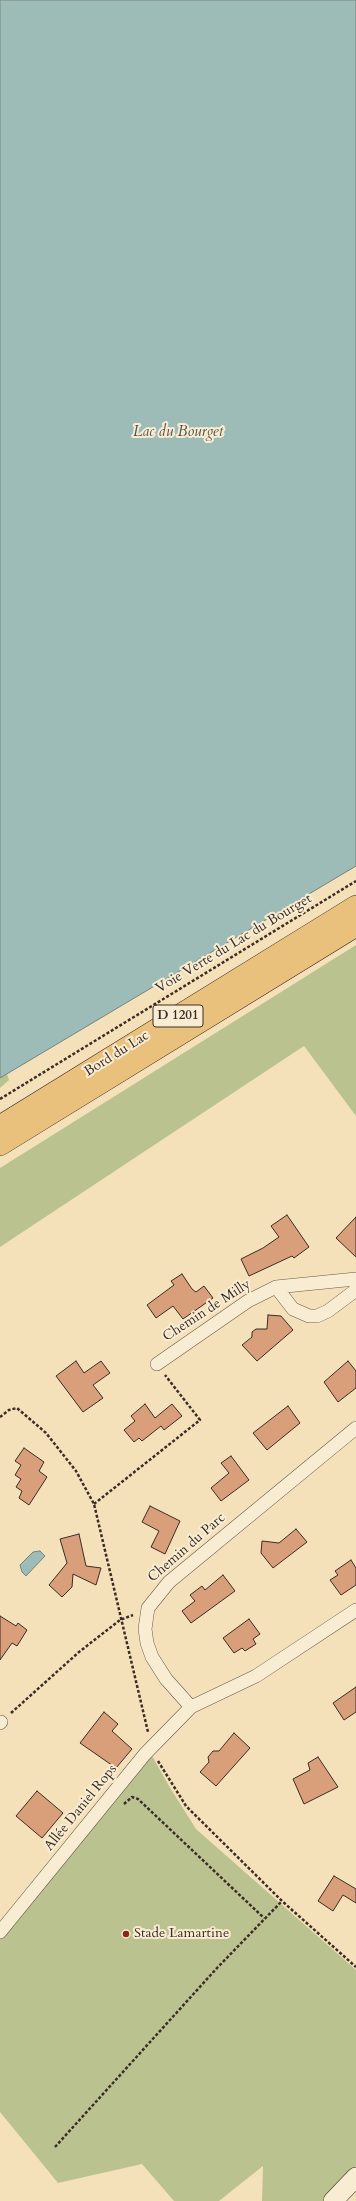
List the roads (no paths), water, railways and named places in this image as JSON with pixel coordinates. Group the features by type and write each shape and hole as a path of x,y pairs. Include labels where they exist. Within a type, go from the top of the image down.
{"main road":[{"name":"Bord du Lac","path":"0,1126 356,906"},
{"name":"Bord du Lac","path":"0,1145 356,926"}],"street":[{"name":"Chemin de Milly","path":"157,1364 248,1301 276,1287 356,1279"},
{"path":"276,1287 293,1309 309,1316 318,1316 328,1312 356,1290"},
{"name":"Chemin du Parc","path":"191,1707 166,1679 152,1657 147,1643 145,1629 148,1608 169,1582 356,1428"},
{"path":"191,1707 256,1676 356,1610"},
{"name":"Allée Daniel Rops","path":"0,1932 145,1754 191,1707"},
{"path":"333,2201 356,2176"}],"water":[{"name":"Lac du Bourget","path":"0,0 356,0 356,866 0,1078"},
{"path":"40,1551 45,1556 26,1576 22,1572 20,1565 33,1552"}],"place":[{"name":"Stade Lamartine","path":"126,1934"}]}
